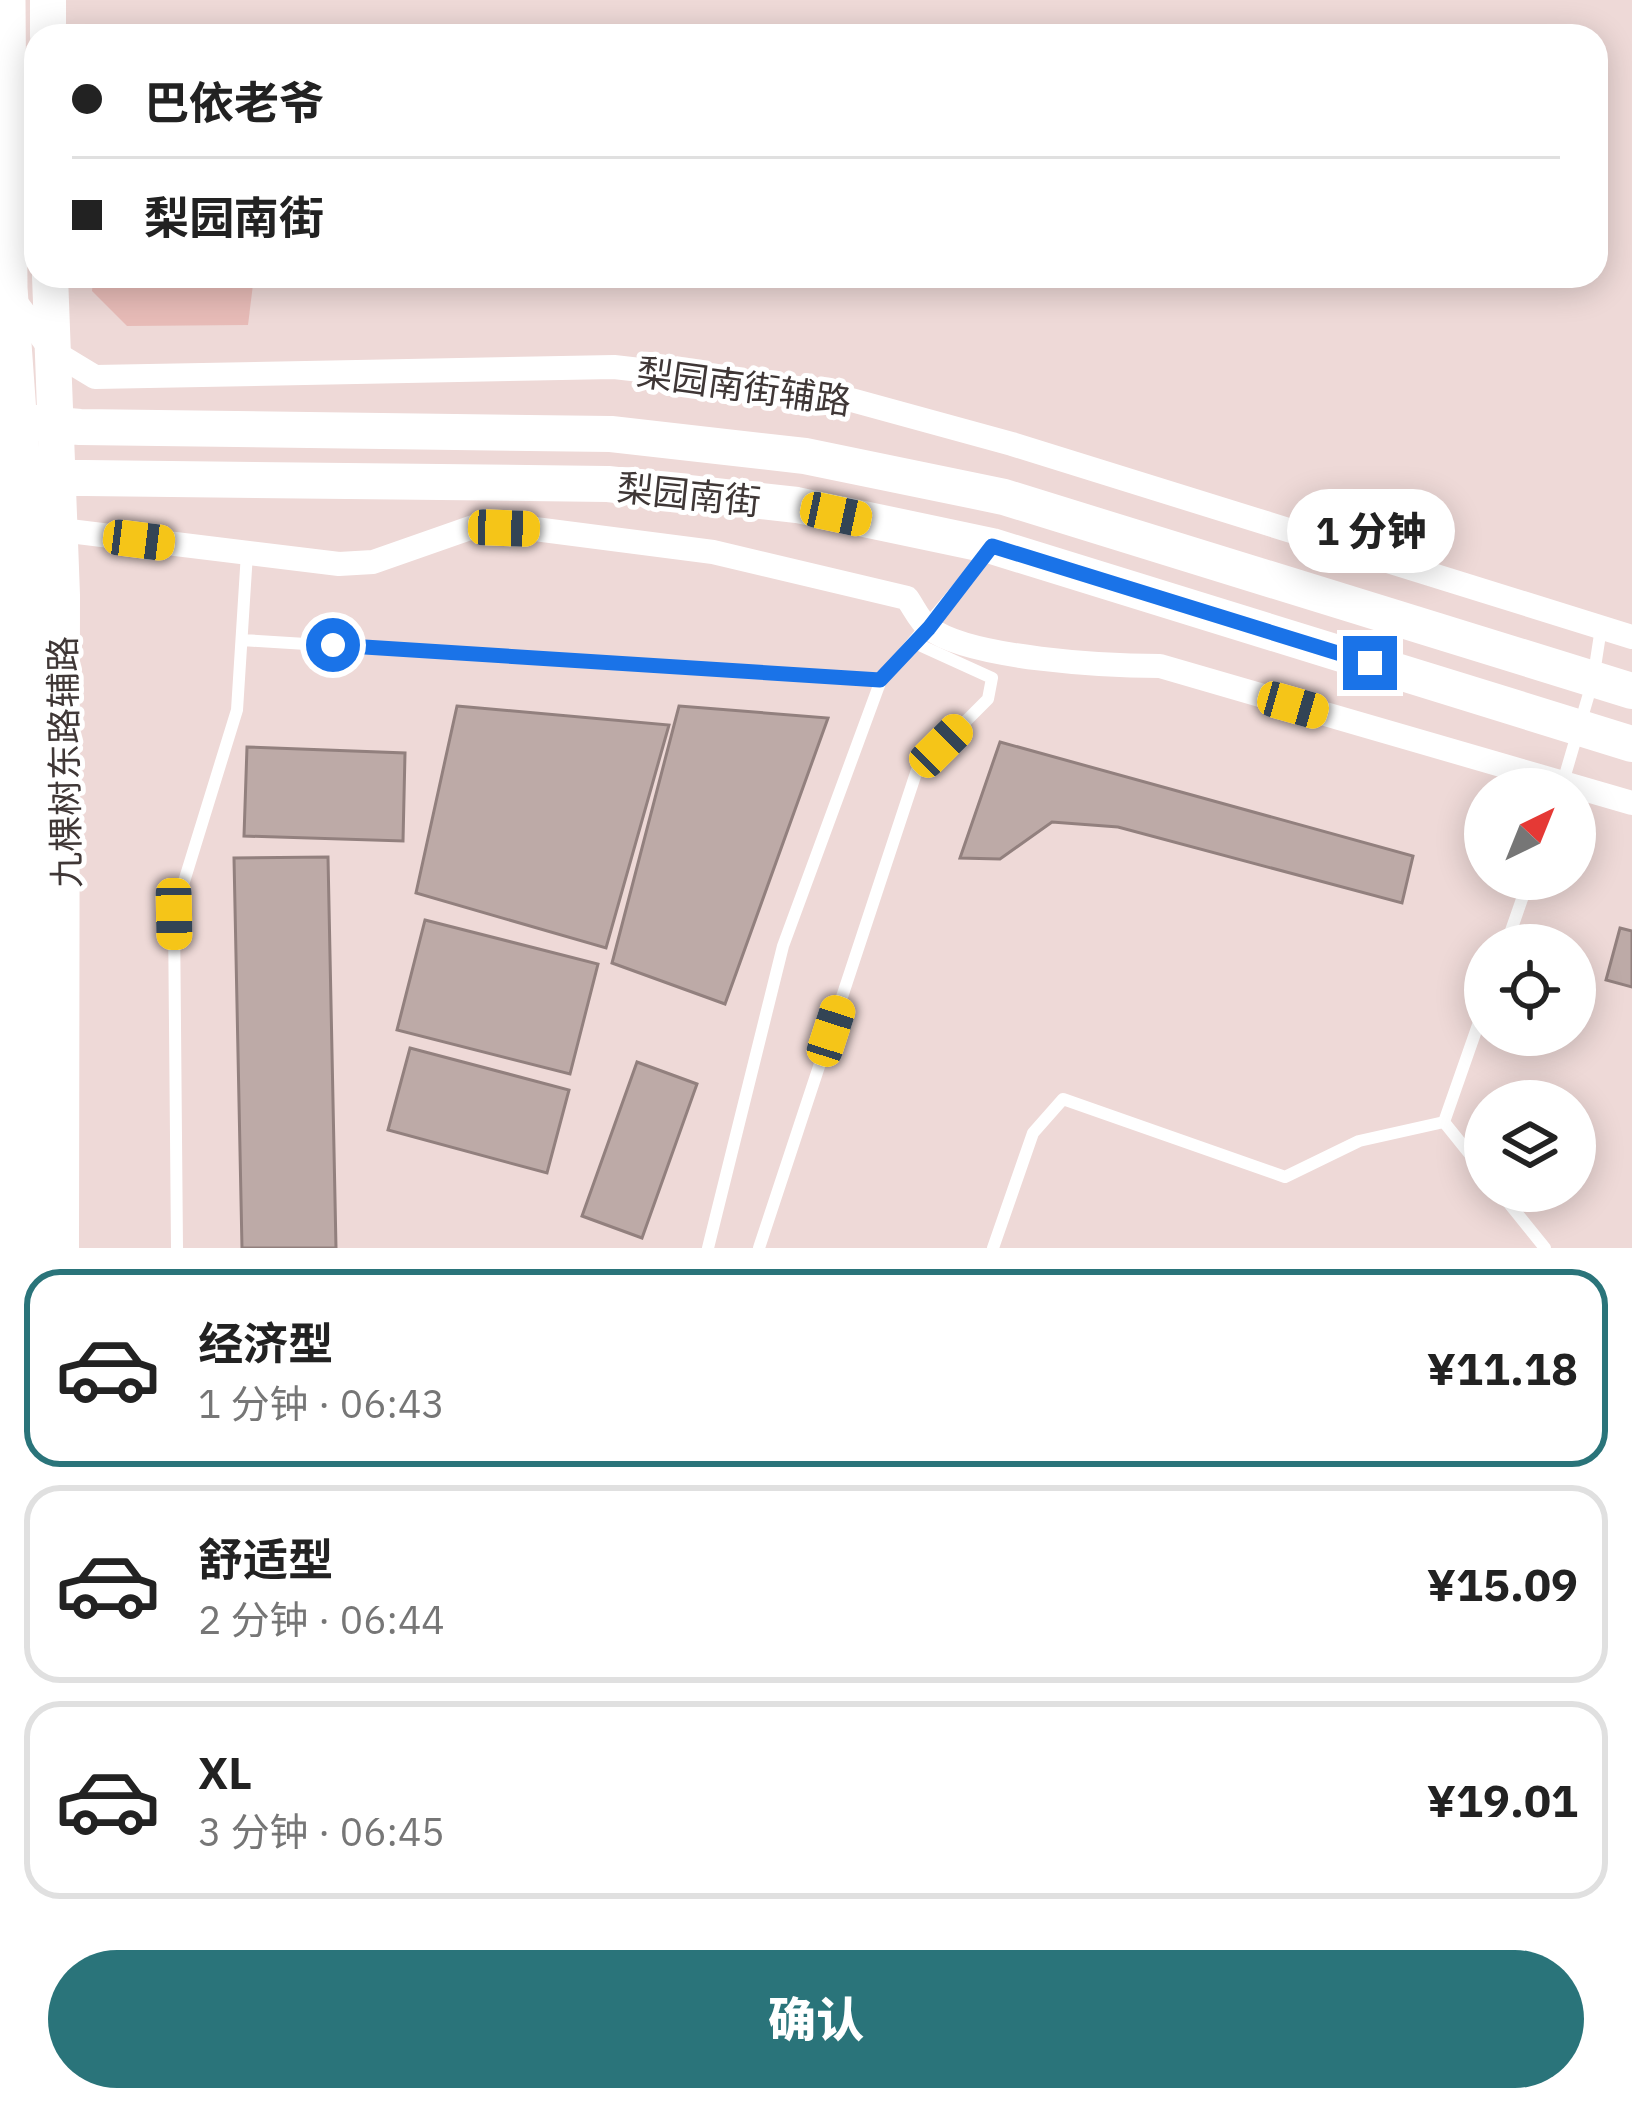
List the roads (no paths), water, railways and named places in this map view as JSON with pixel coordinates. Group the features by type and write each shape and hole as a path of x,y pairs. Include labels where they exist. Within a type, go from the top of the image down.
{"highway":[{"path":"3,0 5,288 23,422 27,500 41,1246"}],"main road":[{"path":"23,422 52,351 50,288"},
{"name":"梨园南街","path":"23,422 611,434 805,456 1004,497 1632,692"},
{"name":"梨园南街","path":"27,500 608,484 797,506 992,546 1632,744"}],"street":[{"name":"梨园南街辅路","path":"5,288 52,351 95,377 614,367 815,389 1058,458 1632,637"},
{"path":"27,500 247,553 339,564 373,562 473,527 535,529 712,552 907,598 922,636 1071,663 1160,666 1502,768"},
{"path":"1596,794 1632,803"}],"lane":[{"path":"708,1248 783,946 880,680 922,636 992,546"},
{"path":"177,1248 174,914 237,710 247,553"},
{"path":"1568,768 1593,680 1601,626"},
{"path":"759,1248 917,770 988,699 992,678 922,636"},
{"path":"242,640 880,680"},
{"path":"1444,1122 1467,1056"},
{"path":"992,1248 1033,1132 1063,1099 1285,1177 1359,1141 1444,1122"},
{"path":"1444,1122 1464,1147"},
{"path":"1516,1212 1545,1248"},
{"path":"41,1246 71,1248"}]}
